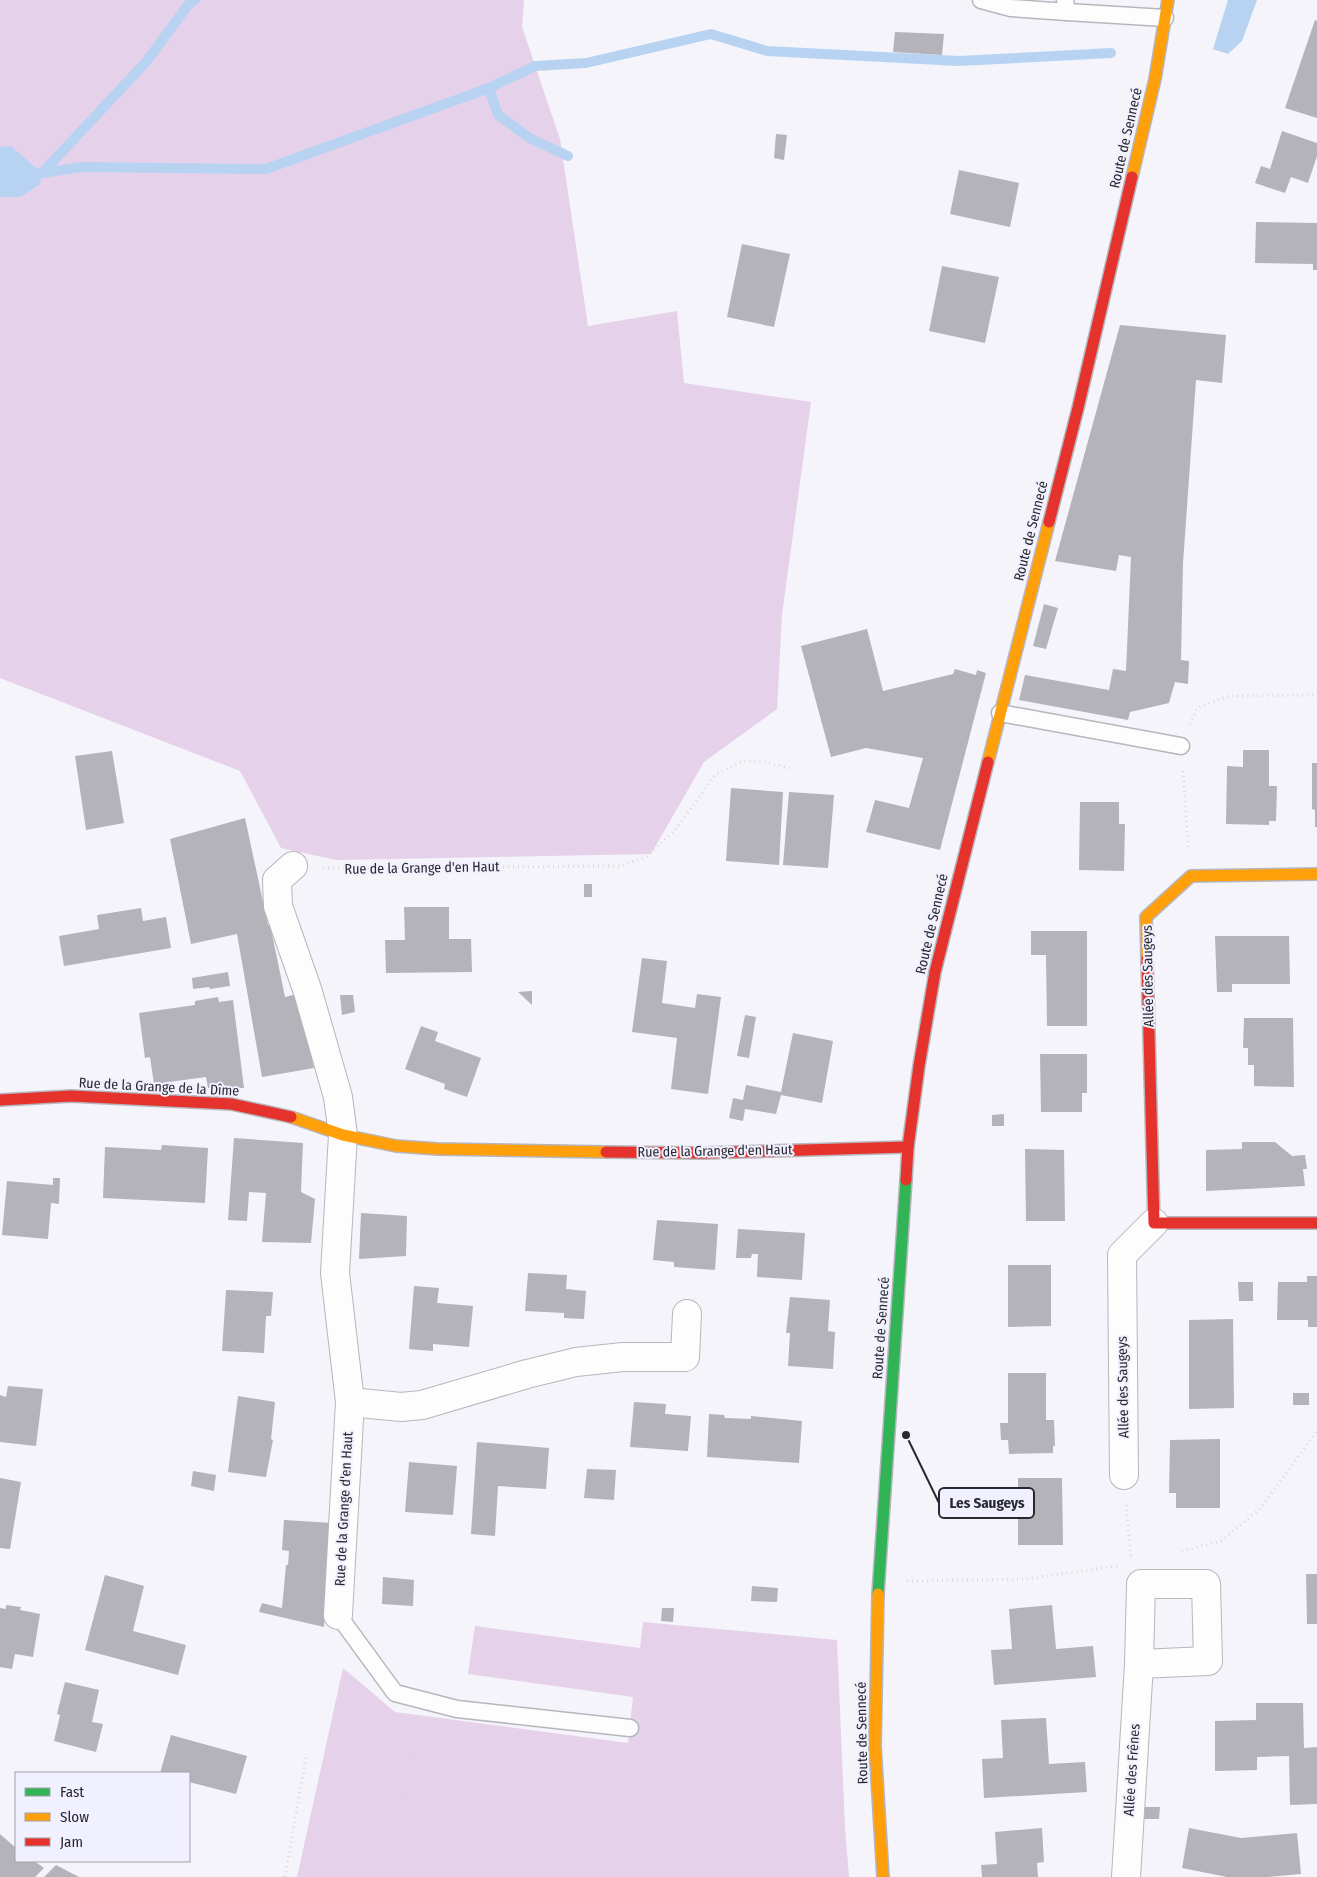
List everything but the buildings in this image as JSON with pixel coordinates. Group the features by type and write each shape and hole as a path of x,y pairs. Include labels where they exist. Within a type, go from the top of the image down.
{"street":[{"name":"Route de Sennecé","path":"883,1877 875,1746 878,1581 908,1147 919,1066 936,972 1080,399 1155,79 1168,0"},
{"name":"Rue de la Grange d'en Haut","path":"293,866 276,880 278,906 314,1011 338,1097 342,1135 335,1273 350,1402 338,1616"},
{"path":"1190,876 1317,874"},
{"name":"Allée des Saugeys","path":"1124,1475 1122,1255 1154,1222 1146,917 1190,876"},
{"name":"Rue de la Grange de la Dîme","path":"0,1100 71,1096 231,1104 292,1117 342,1135"},
{"name":"Rue de la Grange d'en Haut","path":"342,1135 396,1146 438,1149 703,1153 908,1147"},
{"path":"1154,1222 1317,1223"},
{"path":"350,1402 401,1407 422,1405 527,1374 576,1362 623,1357 685,1357 687,1314"},
{"name":"Allée des Frênes","path":"1126,1877 1139,1664"}],"lane":[{"path":"981,0 1011,8 1066,6 1166,18"},
{"path":"1000,713 1181,746"},
{"path":"338,1616 395,1693 457,1709 622,1727"}],"path":[{"path":"1190,876 1181,746 1198,708 1229,696 1317,695"},
{"name":"Rue de la Grange d'en Haut","path":"293,866 335,869 620,866 646,857 675,830 716,774 743,761 766,762 793,769"},
{"path":"1181,1552 1220,1540 1260,1509 1317,1432"},
{"path":"1124,1475 1131,1564"},
{"path":"878,1581 1026,1579 1122,1566"},
{"path":"393,1877 417,1699"},
{"path":"595,1877 622,1727"},
{"path":"285,1877 306,1757"}],"shaded area":[{"path":"0,0 524,0 522,27 560,139 588,326 677,311 684,383 811,402 782,615 777,709 704,762 651,854 336,860 281,848 240,771 0,678"},
{"path":"643,1622 837,1640 845,1828 849,1877 297,1877 343,1668 395,1712 628,1743 633,1697 468,1674 475,1626 640,1648"}],"water":[{"path":"1228,0 1257,0 1242,41 1228,54 1213,49"},
{"path":"11,146 42,173 40,184 21,197 0,197 0,147"}],"waterway":[{"path":"42,173 146,62 188,5 195,0"},
{"path":"30,175 80,167 266,169 489,88 535,66 586,63 711,34 767,51 959,61 1111,53"},
{"path":"489,88 498,115 531,139 568,156"}],"traffic: fast":[{"path":"878,1594 906,1180"}],"traffic: slow":[{"path":"1132,177 1155,79 1168,0"},
{"path":"988,762 1049,522"},
{"path":"1147,959 1146,917 1191,876 1317,874"},
{"path":"291,1117 343,1135 396,1146 438,1149 606,1152"},
{"path":"878,1594 875,1746 883,1877"}],"traffic: jam":[{"path":"1049,522 1078,408 1132,177"},
{"path":"906,1180 908,1147 919,1066 935,972 988,762"},
{"path":"1147,959 1154,1223 1317,1223"},
{"path":"0,1100 71,1096 231,1104 291,1117"},
{"path":"606,1152 703,1153 908,1147"}],"place":[{"name":"Les Saugeys","path":"906,1435"}]}
